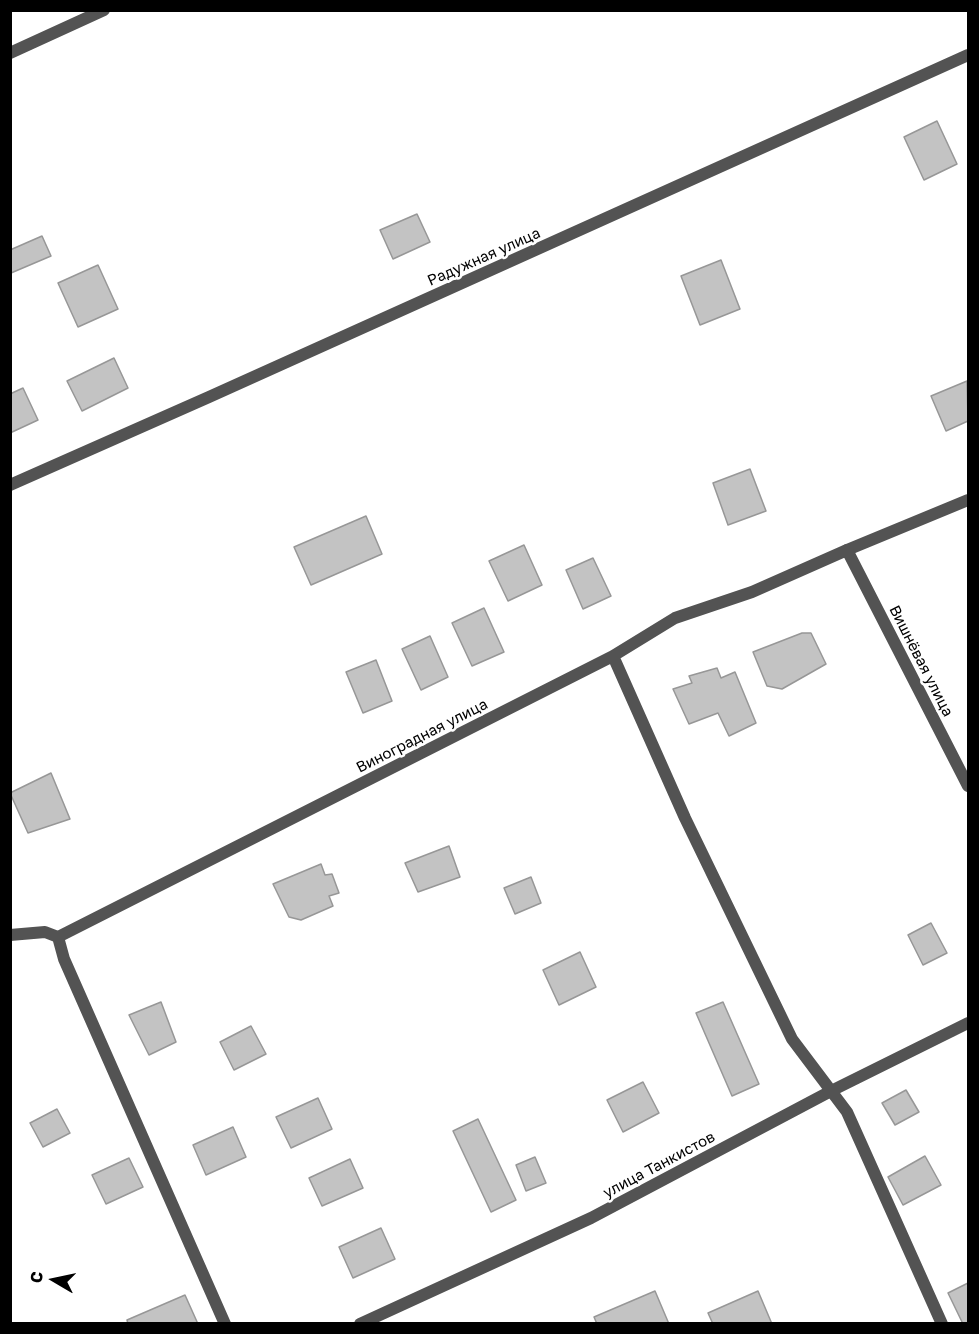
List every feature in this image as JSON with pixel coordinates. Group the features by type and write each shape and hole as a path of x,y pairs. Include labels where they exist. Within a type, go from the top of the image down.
{"street":[{"path":"10,53 104,10"},
{"name":"Радужная улица","path":"10,485 969,55"},
{"name":"Виноградная улица","path":"58,937 613,656 675,618 752,592 969,500"},
{"name":"Вишнёвая улица","path":"847,550 969,786"},
{"path":"613,656 685,818 792,1039 847,1112 942,1323"},
{"path":"10,935 45,932 58,937 69,969 225,1323"},
{"name":"улица Танкистов","path":"360,1323 591,1218 831,1091 969,1023"}],"building":[{"path":"937,121 957,164 924,180 904,137"},
{"path":"417,214 430,242 393,259 380,230"},
{"path":"42,236 51,256 11,273 10,250"},
{"path":"721,260 740,309 700,325 681,276"},
{"path":"98,265 118,309 78,327 58,283"},
{"path":"114,358 128,388 82,411 67,381"},
{"path":"967,381 968,421 946,431 931,396"},
{"path":"23,388 38,420 10,433 10,394"},
{"path":"750,469 766,511 728,525 713,483"},
{"path":"366,516 382,554 311,585 294,547"},
{"path":"524,545 542,585 508,601 489,561"},
{"path":"593,558 611,596 583,609 566,570"},
{"path":"484,608 504,652 472,666 452,623"},
{"path":"802,633 811,633 826,664 782,689 767,686 753,652"},
{"path":"430,636 448,677 421,690 402,649"},
{"path":"376,660 392,701 363,713 346,672"},
{"path":"717,668 721,678 735,672 756,723 729,736 718,713 689,724 673,689 692,683 689,676"},
{"path":"51,773 70,819 28,833 10,793"},
{"path":"449,846 460,877 418,892 405,863"},
{"path":"321,864 325,875 332,874 339,893 329,896 333,906 301,920 289,917 273,884"},
{"path":"531,877 541,903 515,914 504,888"},
{"path":"931,923 947,953 923,965 908,935"},
{"path":"580,952 596,987 559,1005 543,970"},
{"path":"161,1002 176,1042 149,1055 129,1015"},
{"path":"723,1002 759,1084 732,1096 696,1013"},
{"path":"251,1026 266,1054 234,1070 220,1042"},
{"path":"643,1082 659,1113 623,1132 607,1100"},
{"path":"906,1090 919,1112 895,1125 882,1103"},
{"path":"318,1098 332,1129 291,1148 276,1117"},
{"path":"57,1109 70,1133 43,1147 30,1123"},
{"path":"478,1119 516,1200 491,1212 453,1131"},
{"path":"233,1127 246,1157 206,1175 193,1145"},
{"path":"925,1156 941,1185 903,1205 888,1177"},
{"path":"535,1157 546,1183 526,1191 516,1165"},
{"path":"129,1158 143,1187 106,1204 92,1175"},
{"path":"350,1159 363,1188 322,1206 309,1178"},
{"path":"381,1228 395,1259 353,1278 339,1247"},
{"path":"968,1283 968,1324 963,1324 948,1293"},
{"path":"655,1291 669,1324 597,1324 594,1317"},
{"path":"758,1291 772,1324 713,1324 708,1313"},
{"path":"185,1295 198,1324 128,1324 127,1320"}]}
